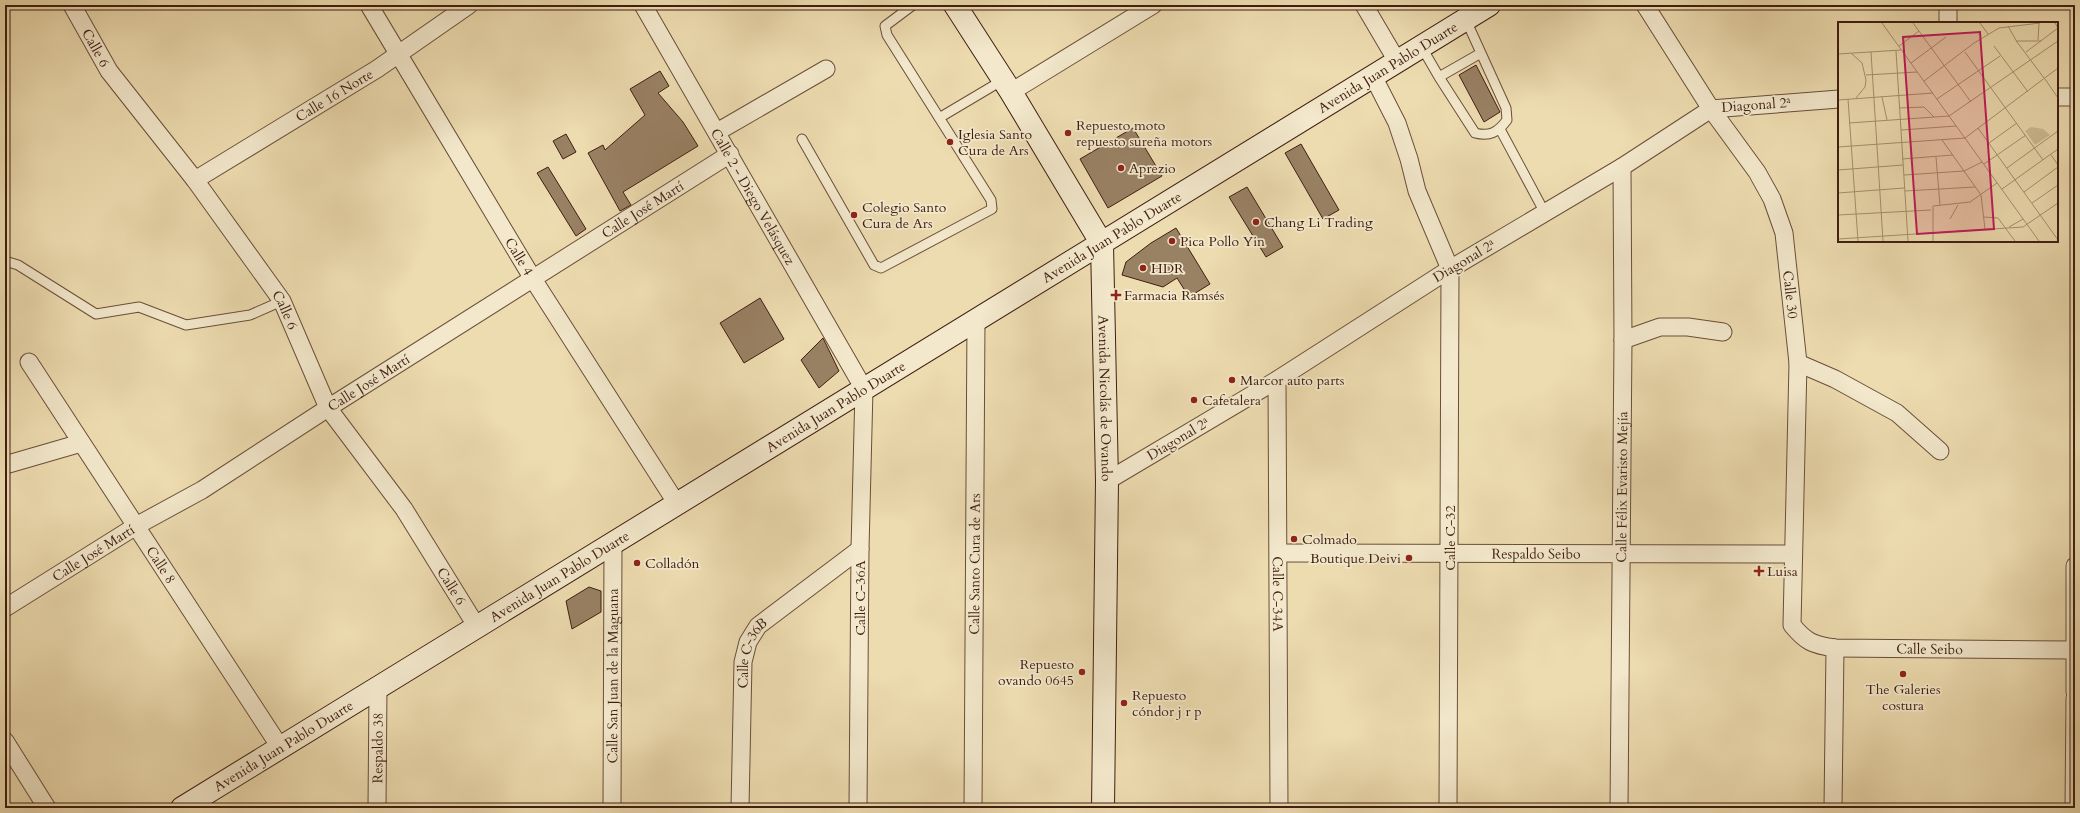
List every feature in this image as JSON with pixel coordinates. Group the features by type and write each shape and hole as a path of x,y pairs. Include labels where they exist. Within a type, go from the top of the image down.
{"main road":[{"name":"Avenida Nicolás de Ovando","path":"955,5 1007,86 1102,244 1107,481 1103,808"},
{"name":"Avenida Juan Pablo Duarte","path":"182,808 1489,5"}],"street":[{"name":"Calle 6","path":"72,5 109,71 195,180 282,301 328,408 404,509 478,627"},
{"name":"Calle 4","path":"369,5 533,279 677,504"},
{"name":"Calle 16 Norte","path":"195,180 398,55 469,5"},
{"name":"Calle 2 - Diego Velásquez","path":"643,5 864,389"},
{"path":"1007,86 1153,5"},
{"path":"1364,5 1397,61"},
{"name":"Calle 30","path":"1645,5 1711,109 1757,172 1772,199 1784,233 1798,363 1792,625"},
{"path":"1948,5 1948,22"},
{"path":"717,132 826,69"},
{"path":"1373,76 1397,123 1410,159 1417,191 1450,268"},
{"path":"2058,97 2075,97"},
{"name":"Diagonal 2ª","path":"1107,481 1277,380 1450,268 1622,167 1711,109 1838,99"},
{"name":"Calle José Martí","path":"5,608 136,526 202,490 328,408 730,154"},
{"name":"Calle Félix Evaristo Mejía","path":"1619,808 1623,340 1622,167"},
{"name":"Calle C-32","path":"1448,808 1450,268"},
{"name":"Calle Santo Cura de Ars","path":"973,808 976,319"},
{"path":"1623,340 1660,327 1688,327 1723,332"},
{"name":"Calle 8","path":"29,362 280,747"},
{"path":"1798,363 1835,379 1897,413 1940,451"},
{"name":"Calle C-34A","path":"1277,380 1279,808"},
{"name":"Calle C-36A","path":"858,808 860,549 864,389"},
{"path":"5,464 81,442"},
{"name":"Calle San Juan de la Maguana","path":"612,808 613,543"},
{"name":"Calle C-36B","path":"740,808 743,662 748,642 758,626 860,549"},
{"name":"Respaldo Seibo","path":"1279,553 1793,554"},
{"path":"2075,566 2075,692"},
{"name":"Calle Seibo","path":"1792,625 1803,637 1815,645 1835,648 2075,650"},
{"path":"1832,808 1835,648"},
{"name":"Respaldo 38","path":"377,808 378,688"},
{"path":"2074,808 2075,698"},
{"path":"5,741 47,808"}],"lane":[{"path":"802,139 874,265 881,268 992,209 991,200 887,35 885,26 889,21 913,5"},
{"path":"1422,46 1439,77 1474,133 1483,135 1491,134 1500,129 1507,120 1506,108 1466,20"},
{"path":"1439,77 1481,53"},
{"path":"939,118 1007,86"},
{"path":"1500,129 1545,213"},
{"path":"5,261 18,266 96,314 139,307 186,325 250,314 282,301"}],"building":[{"path":"1476,65 1500,112 1484,122 1459,75"},
{"path":"660,71 669,86 658,93 683,122 698,146 623,192 631,205 620,211 588,153 603,145 605,150 645,115 630,89"},
{"name":"Aprezio","path":"1133,128 1162,176 1108,208 1080,159"},
{"path":"566,134 576,152 563,159 553,141"},
{"path":"1301,144 1339,210 1323,219 1285,153"},
{"path":"548,167 586,229 576,236 537,173"},
{"name":"Chang Li Trading","path":"1247,187 1283,247 1266,257 1229,197"},
{"path":"1176,228 1210,284 1189,297 1177,278 1163,287 1122,275 1126,262 1151,243"},
{"path":"760,298 784,339 744,363 720,323"},
{"path":"823,338 839,371 819,388 801,360"},
{"path":"589,587 601,591 601,612 572,629 566,601"}],"place":[{"name":"Repuesto moto repuesto sureña motors","path":"1068,133"},
{"name":"Iglesia Santo Cura de Ars","path":"950,142"},
{"name":"Aprezio","path":"1121,168"},
{"name":"Colegio Santo Cura de Ars","path":"854,215"},
{"name":"Chang Li Trading","path":"1256,222"},
{"name":"Pica Pollo Yin","path":"1172,241"},
{"name":"HDR","path":"1143,268"},
{"name":"Farmacia Ramsés","path":"1116,295"},
{"name":"Marcor auto parts","path":"1232,380"},
{"name":"Cafetalera","path":"1194,400"},
{"name":"Colmado","path":"1294,539"},
{"name":"Boutique Deivi","path":"1409,558"},
{"name":"Colladón","path":"637,563"},
{"name":"Luisa","path":"1759,571"},
{"name":"Repuesto ovando 0645","path":"1082,672"},
{"name":"The Galeries costura","path":"1903,674"},
{"name":"Repuesto cóndor j r p","path":"1124,703"}]}
